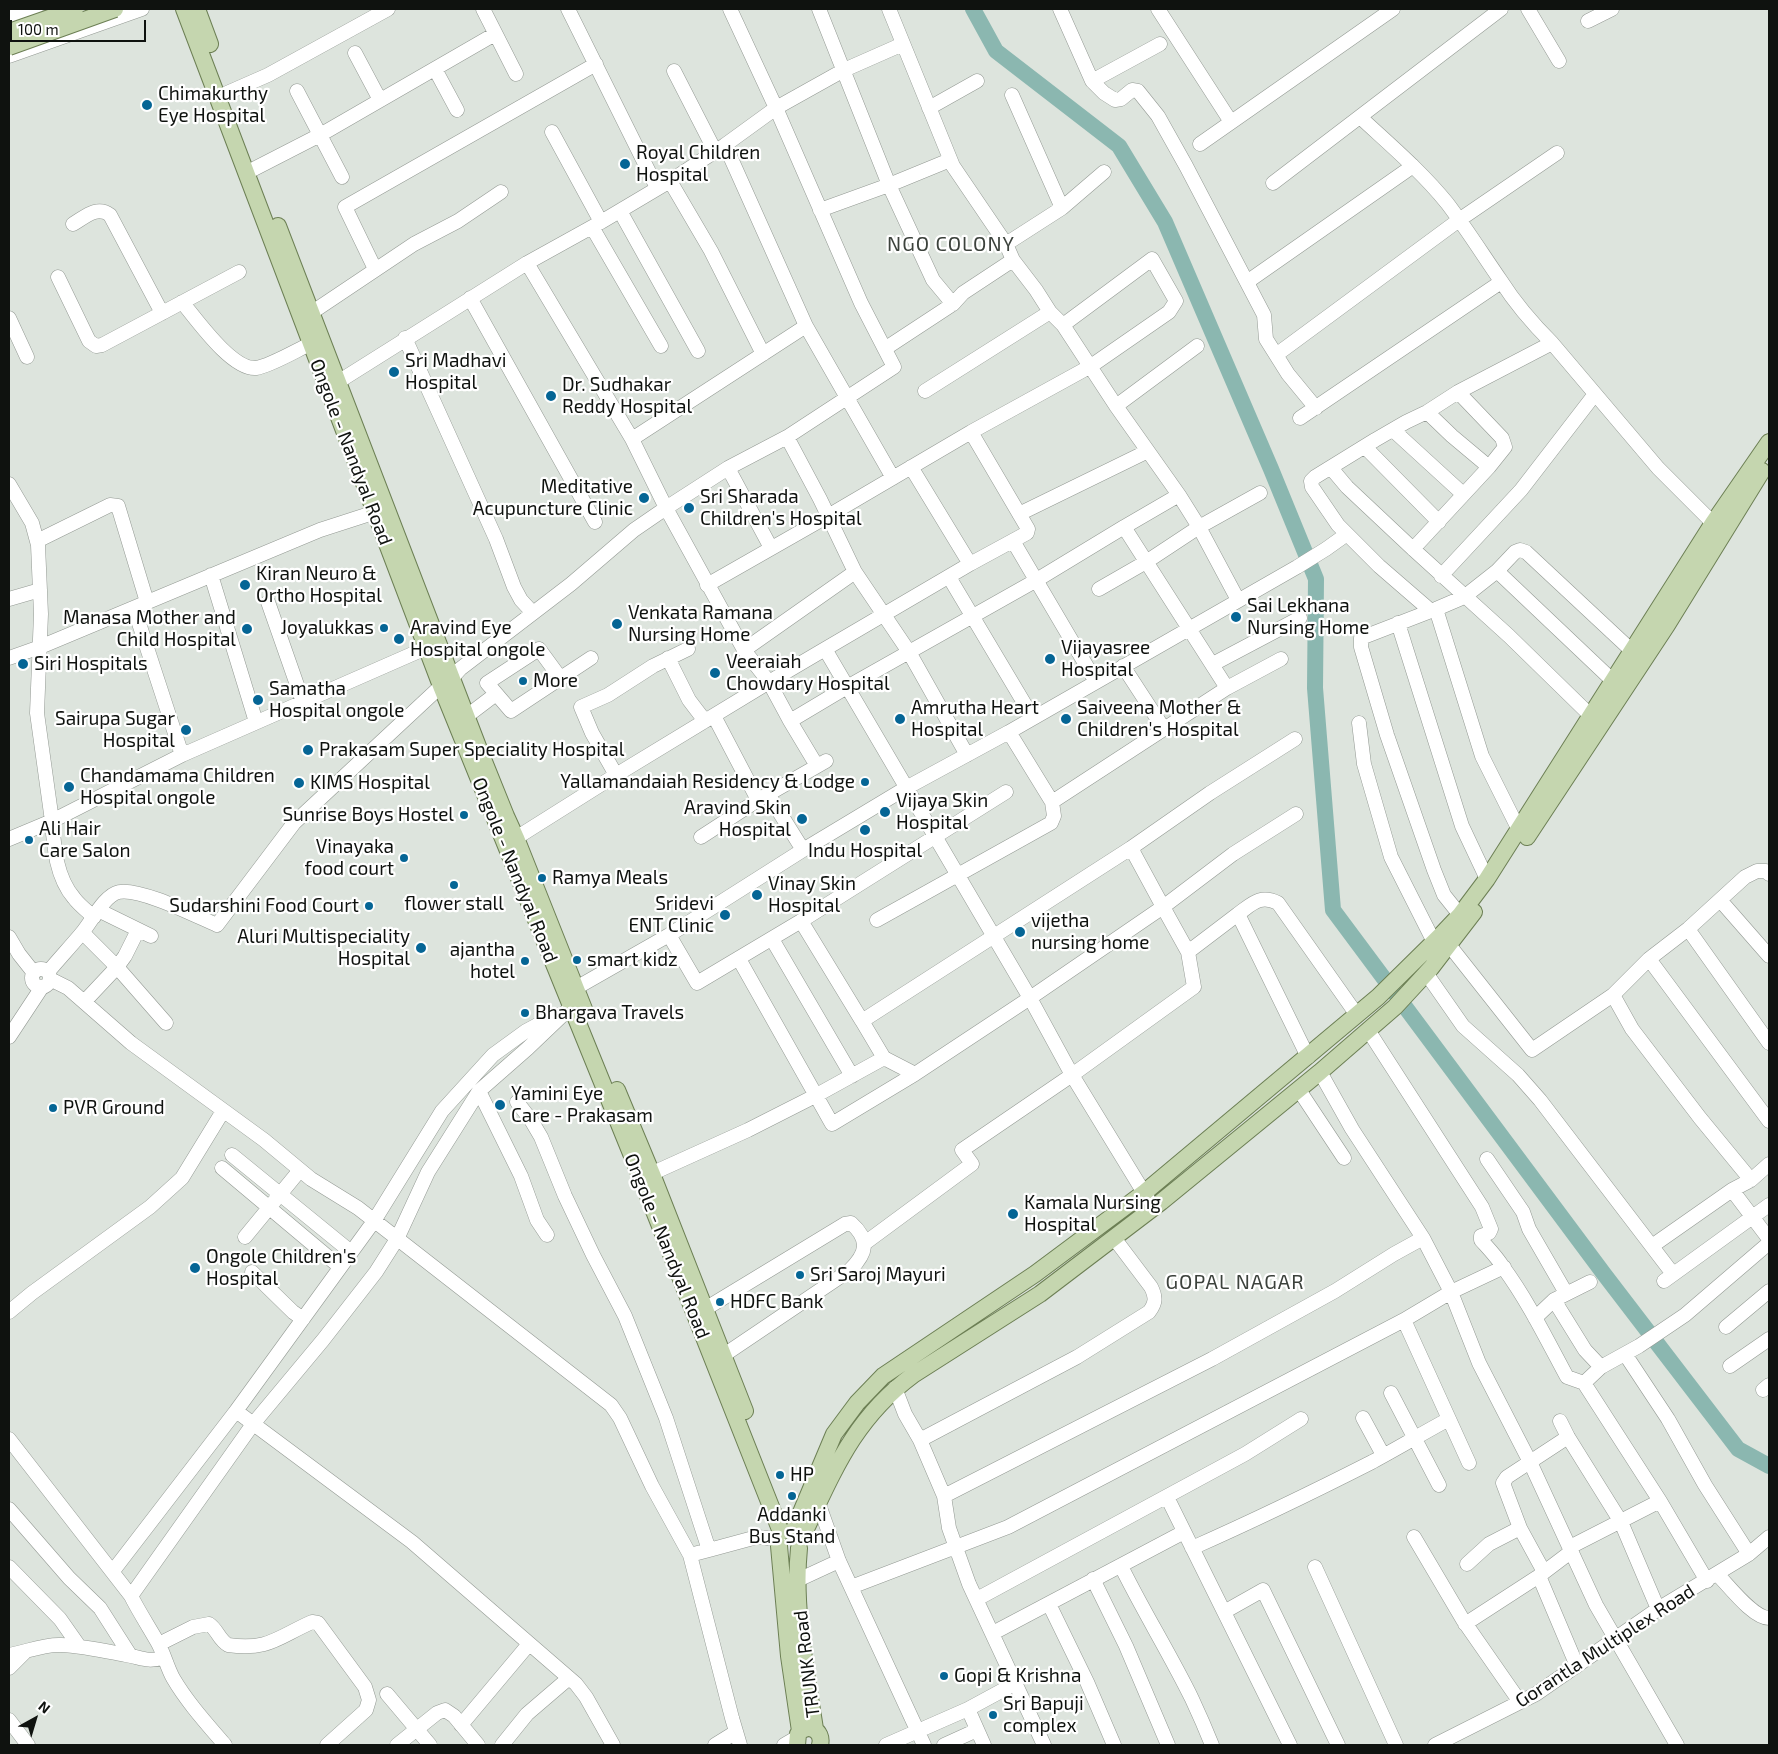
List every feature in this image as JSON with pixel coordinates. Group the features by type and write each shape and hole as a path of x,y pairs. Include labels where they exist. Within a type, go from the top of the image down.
{"main road":[{"path":"9,32 75,9"},
{"path":"9,47 114,9"},
{"name":"Ongole - Nandyal Road","path":"184,9 311,313 332,386 446,682 646,1176 789,1537"},
{"name":"Ongole - Nandyal Road","path":"197,9 227,93 251,171 310,344 332,386"},
{"path":"789,1537 818,1502 841,1455 855,1434 895,1388 1040,1294 1114,1238 1299,1090 1395,1007 1487,879 1631,650 1713,523 1769,442"},
{"path":"1442,940 1504,872 1667,625 1769,459"},
{"name":"Ongole - Nandyal Road","path":"380,510 426,648 467,716 473,751 516,838 574,997"},
{"path":"820,1745 819,1734 798,1738 789,1656 789,1537 834,1434 857,1403 884,1376 1035,1274 1145,1192 1378,997 1426,965"},
{"name":"Ongole - Nandyal Road","path":"646,1176 724,1355 789,1537"},
{"name":"TRUNK Road","path":"789,1537 798,1580 804,1655 798,1738"}],"street":[{"path":"9,18 36,9"},
{"path":"57,9 68,35"},
{"path":"9,56 142,9"},
{"path":"227,93 268,75 388,9"},
{"path":"483,9 516,74"},
{"path":"568,9 657,188"},
{"path":"9,1023 42,979 83,933 96,913 111,896 118,892 130,892 150,897 217,925 294,823 460,669 571,584 634,530 728,468 787,437 894,367 886,348 861,303 776,108 730,9"},
{"path":"819,9 889,185 933,280 954,304"},
{"path":"889,9 952,166 1006,244 1013,260 1050,312 1063,325 1116,406 1179,495 1238,600"},
{"path":"1060,9 1092,81 1104,93 1115,100 1121,99 1132,90 1138,91 1158,116 1264,316 1266,340 1288,374 1316,408"},
{"path":"1158,9 1231,122"},
{"path":"1200,144 1393,9"},
{"path":"1273,183 1500,9"},
{"path":"1528,9 1559,61"},
{"path":"1588,21 1612,9"},
{"path":"251,171 320,135 495,34"},
{"path":"332,386 405,338 527,263 597,225 670,181 776,108 844,70 903,44"},
{"path":"1092,81 1160,44"},
{"path":"355,53 380,100"},
{"path":"375,269 345,207 596,64"},
{"path":"436,69 457,110"},
{"path":"674,71 720,148 806,326 893,478"},
{"path":"929,108 977,82"},
{"path":"297,91 342,177"},
{"path":"1012,95 1062,208"},
{"path":"1360,117 1413,166 1446,202 1501,282 1535,326 1552,343 1658,468 1713,523"},
{"path":"552,132 597,225 661,346"},
{"path":"1276,355 1459,220 1557,153"},
{"path":"820,210 950,160"},
{"path":"1247,282 1413,166"},
{"path":"1006,244 1062,208 1104,172"},
{"path":"670,181 711,251 763,354"},
{"path":"311,313 414,244 458,221 501,192"},
{"path":"73,224 95,211 105,211 110,215 162,313"},
{"path":"620,211 698,350"},
{"path":"707,584 971,432 1090,366 1169,312 1176,301 1152,259 1063,325"},
{"path":"886,348 954,304 963,293 1013,260"},
{"path":"527,263 632,439 666,508 744,650 769,682 790,721 821,764 763,797 701,837"},
{"path":"58,278 89,341 96,346 238,272"},
{"path":"1300,418 1501,282"},
{"path":"470,298 595,522"},
{"path":"182,302 223,350 236,361 247,366 256,368 310,344"},
{"path":"925,391 1050,312"},
{"path":"9,318 27,357"},
{"path":"632,439 806,326"},
{"path":"405,338 496,539 514,587 521,600 533,613"},
{"path":"1519,830 1482,756 1434,610 1379,566 1346,534 1311,484 1315,477 1393,430 1427,412 1458,392 1552,343"},
{"path":"1116,406 1197,346"},
{"path":"1413,550 1503,451 1505,444 1458,392"},
{"path":"1441,576 1520,490 1595,394"},
{"path":"1427,412 1489,467"},
{"path":"1393,430 1463,494"},
{"path":"516,838 769,682 970,564 1027,533 1028,529 971,432"},
{"path":"787,437 855,572 909,652 967,754"},
{"path":"1365,447 1440,522"},
{"path":"1019,514 1148,451"},
{"path":"912,467 970,564"},
{"path":"728,468 771,548"},
{"path":"1331,468 1347,487 1413,550 1509,636 1591,716"},
{"path":"9,484 32,523 38,541 40,648 37,713 56,857 62,878 73,897 96,913 151,936"},
{"path":"1099,589 1260,493"},
{"path":"790,721 1035,581 1179,495"},
{"path":"38,541 110,505 118,506 147,602"},
{"path":"9,658 40,648 320,530 380,510"},
{"path":"1124,527 1227,688"},
{"path":"113,1571 236,1411 352,1252 374,1221 442,1111 493,1055 574,997 803,850 906,788 1009,732 1297,567 1346,534"},
{"path":"1013,542 1096,682"},
{"path":"1460,915 1444,895 1434,870 1387,735 1360,646 1360,640 1363,636 1464,597 1520,550 1526,552 1631,650"},
{"path":"1497,571 1613,681"},
{"path":"744,650 855,572"},
{"path":"211,575 256,722"},
{"path":"949,577 1033,718"},
{"path":"9,598 40,590"},
{"path":"268,602 303,702"},
{"path":"134,608 182,755"},
{"path":"1213,664 1300,618"},
{"path":"1398,623 1462,826 1487,879"},
{"path":"9,839 52,821 182,755 426,648"},
{"path":"561,679 538,649 487,683 510,712 561,679 590,658"},
{"path":"616,775 592,733 581,706 608,695 668,658 688,649"},
{"path":"825,649 994,935 1072,1075 1153,1208"},
{"path":"668,658 688,700 710,718 763,797 803,850"},
{"path":"1052,802 1227,688 1281,659"},
{"path":"1123,666 1164,729"},
{"path":"467,716 496,694"},
{"path":"1360,723 1364,764 1391,857 1442,940 1532,1050 1613,995 1649,959 1688,929 1736,884 1752,873 1762,870 1769,874"},
{"path":"877,920 1051,823 1054,816 1052,802 1009,732"},
{"path":"862,1021 1131,848 1210,793 1295,739"},
{"path":"669,935 697,983 772,939 1006,792"},
{"path":"738,959 832,1124 915,1074 1030,998 1163,907 1233,854 1296,814"},
{"path":"865,1243 972,1164 962,1150 1072,1075 1194,987 1188,952 1131,848"},
{"path":"1188,952 1256,901 1264,898 1278,903 1358,1015"},
{"path":"1720,900 1769,956"},
{"path":"1238,914 1308,1057"},
{"path":"801,921 884,1058 915,1074"},
{"path":"1688,929 1769,1043"},
{"path":"85,1002 117,967 125,956 138,930"},
{"path":"83,933 117,967 166,1023"},
{"path":"9,937 42,979 68,988 131,1043 264,1140 311,1179 358,1208 611,1405 620,1418 652,1486 690,1555 738,1739 714,1745"},
{"path":"772,939 852,1076"},
{"path":"1649,959 1769,1121"},
{"path":"1426,965 1463,1026 1518,1075 1540,1100 1652,1246 1668,1278 1769,1205"},
{"path":"9,1037 42,979"},
{"path":"1613,995 1632,1029 1700,1118 1751,1180"},
{"path":"131,1596 253,1424 323,1340 376,1272 397,1239 428,1172 479,1091 528,1048 574,997"},
{"path":"1368,1030 1482,1207 1490,1229 1489,1233 1481,1236 1481,1240 1504,1267 1535,1318 1566,1377 1584,1383 1660,1501 1712,1577 1752,1611 1762,1618 1769,1618"},
{"path":"646,1176 815,1096 884,1058"},
{"path":"1320,1072 1352,1129 1423,1238 1451,1292 1479,1363 1530,1462 1596,1605 1677,1745"},
{"path":"1299,1090 1344,1158"},
{"path":"479,1091 521,1176 537,1220 547,1235"},
{"path":"517,1102 541,1137 569,1205 625,1316 666,1418 709,1550"},
{"path":"9,1312 32,1293 150,1207 182,1178 223,1111"},
{"path":"232,1155 352,1252"},
{"path":"1486,1159 1523,1212 1585,1350 1601,1367"},
{"path":"1652,1246 1732,1190 1751,1180 1769,1164"},
{"path":"222,1168 340,1267"},
{"path":"245,1237 300,1170"},
{"path":"1732,1190 1769,1239"},
{"path":"705,1309 845,1224 852,1223 865,1243 864,1253 850,1270 724,1355"},
{"path":"920,1440 1078,1358 1149,1312 1156,1301 1151,1287 1114,1238"},
{"path":"944,1496 1212,1359 1335,1291 1423,1238"},
{"path":"1584,1383 1601,1367 1639,1346 1685,1315 1769,1243"},
{"path":"851,1587 1008,1527 1404,1320 1451,1292 1504,1267"},
{"path":"252,1272 303,1319"},
{"path":"1535,1318 1560,1297 1590,1282"},
{"path":"1726,1327 1769,1291"},
{"path":"1404,1320 1469,1463"},
{"path":"1730,1366 1769,1339"},
{"path":"1625,1354 1668,1419 1705,1485 1749,1554"},
{"path":"895,1388 905,1414 920,1440 944,1496 949,1528 977,1599 1044,1745"},
{"path":"1391,1393 1439,1485"},
{"path":"236,1411 412,1542 569,1678 586,1697 613,1745"},
{"path":"1363,1418 1383,1455"},
{"path":"977,1599 1245,1454 1301,1419"},
{"path":"1192,1548 1275,1511 1449,1419"},
{"path":"1560,1421 1621,1522 1658,1609"},
{"path":"1568,1437 1507,1477 1503,1484 1520,1528 1542,1574 1577,1666"},
{"path":"9,1441 131,1596 139,1614 159,1644 174,1680 225,1745"},
{"path":"1167,1497 1290,1745"},
{"path":"1466,1624 1483,1611 1542,1574 1571,1549 1660,1501"},
{"path":"818,1502 839,1561 924,1745"},
{"path":"9,1509 69,1578 100,1608 130,1655"},
{"path":"1467,1564 1489,1544 1520,1528"},
{"path":"993,1633 1184,1532"},
{"path":"690,1555 757,1537 789,1537"},
{"path":"1414,1537 1466,1624 1520,1702"},
{"name":"Gorantla Multiplex Road","path":"1435,1745 1536,1694 1658,1609 1749,1554 1769,1537"},
{"path":"798,1580 839,1561"},
{"path":"1121,1566 1143,1611 1193,1700 1212,1745"},
{"path":"9,1567 60,1619 79,1646"},
{"path":"1315,1568 1396,1745"},
{"path":"1093,1579 1126,1646 1168,1745"},
{"path":"1224,1612 1263,1590 1338,1745"},
{"path":"1049,1604 1087,1682 1114,1745"},
{"path":"159,1644 193,1627 209,1624 224,1643 228,1645 257,1647 271,1643 310,1623 318,1623 365,1688 369,1700 366,1710 327,1745"},
{"path":"9,1655 24,1653 43,1645 60,1644 130,1655 150,1661 164,1658"},
{"path":"461,1725 529,1644"},
{"path":"9,1668 24,1653"},
{"path":"502,1745 527,1714 569,1678"},
{"path":"886,1745 968,1709 1016,1683"},
{"path":"387,1694 430,1745"},
{"path":"968,1709 984,1745"},
{"path":"397,1745 439,1711 450,1712 478,1745"},
{"path":"9,1720 28,1745"},
{"path":"944,1745 978,1730"}],"waterway":[{"path":"973,9 996,51 1119,146 1165,222 1316,579 1315,688 1333,910 1604,1274 1738,1449 1769,1466"}],"place":[{"name":"Chimakurthy Eye Hospital","path":"147,105"},
{"name":"Royal Children Hospital","path":"625,164"},
{"name":"Sri Madhavi Hospital","path":"394,372"},
{"name":"Dr. Sudhakar Reddy Hospital","path":"551,396"},
{"name":"Meditative Acupuncture Clinic","path":"644,498"},
{"name":"Sri Sharada Children's Hospital","path":"689,508"},
{"name":"Kiran Neuro & Ortho Hospital","path":"245,585"},
{"name":"Sai Lekhana Nursing Home","path":"1236,617"},
{"name":"Venkata Ramana Nursing Home","path":"617,624"},
{"name":"Joyalukkas","path":"384,628"},
{"name":"Manasa Mother and Child Hospital","path":"247,629"},
{"name":"Aravind Eye Hospital ongole","path":"399,639"},
{"name":"Vijayasree Hospital","path":"1050,659"},
{"name":"Siri Hospitals","path":"23,664"},
{"name":"Veeraiah Chowdary Hospital","path":"715,673"},
{"name":"More","path":"523,681"},
{"name":"Samatha Hospital ongole","path":"258,700"},
{"name":"Amrutha Heart Hospital","path":"900,719"},
{"name":"Saiveena Mother & Children's Hospital","path":"1066,719"},
{"name":"Sairupa Sugar Hospital","path":"186,730"},
{"name":"Prakasam Super Speciality Hospital","path":"308,750"},
{"name":"Yallamandaiah Residency & Lodge","path":"865,782"},
{"name":"KIMS Hospital","path":"299,783"},
{"name":"Chandamama Children Hospital ongole","path":"69,787"},
{"name":"Vijaya Skin Hospital","path":"885,812"},
{"name":"Sunrise Boys Hostel","path":"464,815"},
{"name":"Aravind Skin Hospital","path":"802,819"},
{"name":"Indu Hospital","path":"865,830"},
{"name":"Ali Hair Care Salon","path":"29,840"},
{"name":"Vinayaka food court","path":"404,858"},
{"name":"Ramya Meals","path":"542,878"},
{"name":"flower stall","path":"454,885"},
{"name":"Vinay Skin Hospital","path":"757,895"},
{"name":"Sudarshini Food Court","path":"369,906"},
{"name":"Sridevi ENT Clinic","path":"725,915"},
{"name":"vijetha nursing home","path":"1020,932"},
{"name":"Aluri Multispeciality Hospital","path":"421,948"},
{"name":"smart kidz","path":"577,960"},
{"name":"ajantha hotel","path":"525,961"},
{"name":"Bhargava Travels","path":"525,1013"},
{"name":"Yamini Eye Care - Prakasam","path":"500,1105"},
{"name":"PVR Ground","path":"53,1108"},
{"name":"Kamala Nursing Hospital","path":"1013,1214"},
{"name":"Ongole Children's Hospital","path":"195,1268"},
{"name":"Sri Saroj Mayuri","path":"800,1275"},
{"name":"HDFC Bank","path":"720,1302"},
{"name":"HP","path":"780,1475"},
{"name":"Addanki Bus Stand","path":"792,1496"},
{"name":"Gopi & Krishna","path":"944,1676"},
{"name":"Sri Bapuji complex","path":"993,1715"}],"district":[{"name":"NGO COLONY","path":"951,244"},
{"name":"GOPAL NAGAR","path":"1235,1282"}]}
